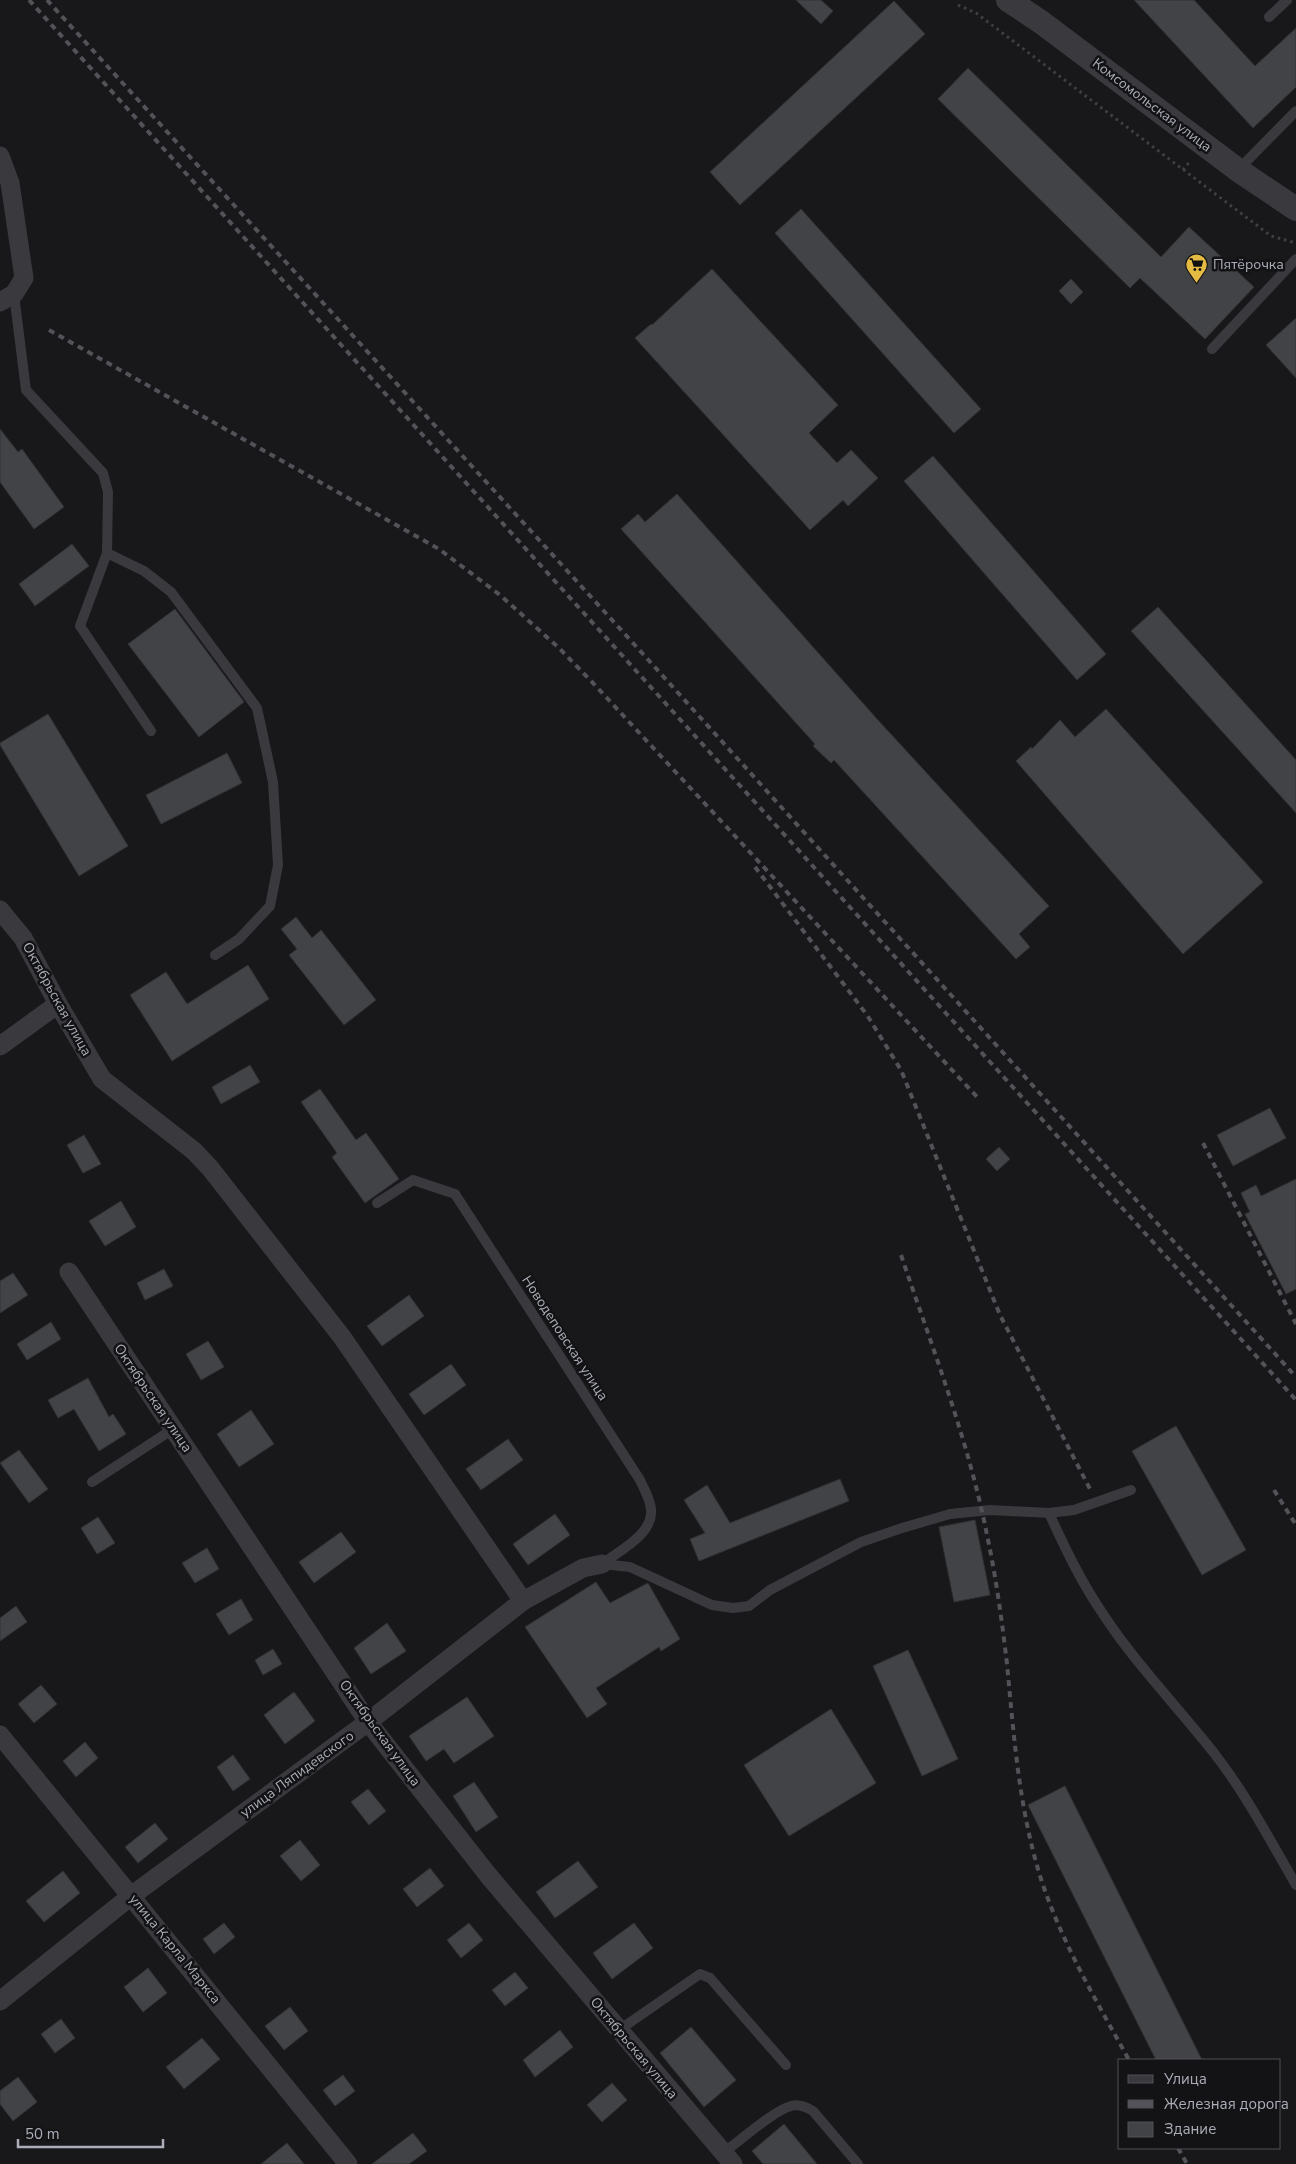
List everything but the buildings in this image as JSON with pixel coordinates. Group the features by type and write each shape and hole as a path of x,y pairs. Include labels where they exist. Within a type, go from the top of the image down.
{"street":[{"name":"Комсомольская улица","path":"1008,0 1041,22 1238,170 1296,209"},
{"path":"0,156 10,183 24,278 7,298"},
{"name":"Октябрьская улица","path":"0,910 23,938 58,1004 102,1079 194,1151 205,1162 330,1321 523,1601"},
{"path":"0,1046 58,1004"},
{"name":"Октябрьская улица","path":"68,1272 368,1722 488,1875 728,2158"},
{"name":"улица Ляпидевского","path":"0,2001 131,1896 368,1722 523,1601 575,1571 602,1564"},
{"name":"улица Карла Маркса","path":"0,1735 348,2164"}],"lane":[{"path":"1269,17 1287,0"},
{"path":"1238,170 1296,111"},
{"path":"1212,349 1296,259"},
{"path":"7,298 26,390 103,473 108,492 108,553 80,626 151,731"},
{"path":"108,553 144,572 171,592 257,708 273,782 278,865 270,906 239,939 215,955"},
{"name":"Новодеповская улица","path":"377,1203 413,1180 455,1194 640,1480 648,1497 651,1521 644,1532 602,1564"},
{"path":"92,1482 173,1429"},
{"path":"602,1564 630,1567 712,1605 732,1608 749,1606 770,1590 861,1542 902,1528 950,1514 990,1510 1049,1513 1074,1510 1131,1490"},
{"path":"1049,1513 1075,1569 1103,1614 1244,1794 1296,1885"},
{"path":"619,2030 700,1974 710,1978 786,2066"},
{"path":"728,2158 780,2111 792,2106 805,2106 813,2110 858,2164"}],"path":[{"path":"958,5 976,13 1271,236 1296,243"}],"railway":[{"path":"29,0 1296,1400"},
{"path":"47,0 643,654 1296,1377"},
{"path":"49,330 439,549 500,595 559,648 593,683 978,1098"},
{"path":"755,867 867,1015 901,1070 1000,1315 1091,1491"},
{"path":"1203,1143 1296,1324"},
{"path":"901,1255 960,1428 979,1499 998,1599 1019,1774 1034,1855 1050,1905 1070,1951 1128,2059"},
{"path":"1274,1490 1296,1525"},
{"path":"1179,2149 1187,2164"}],"place":[{"name":"Пятёрочка","path":"1197,283"}]}
